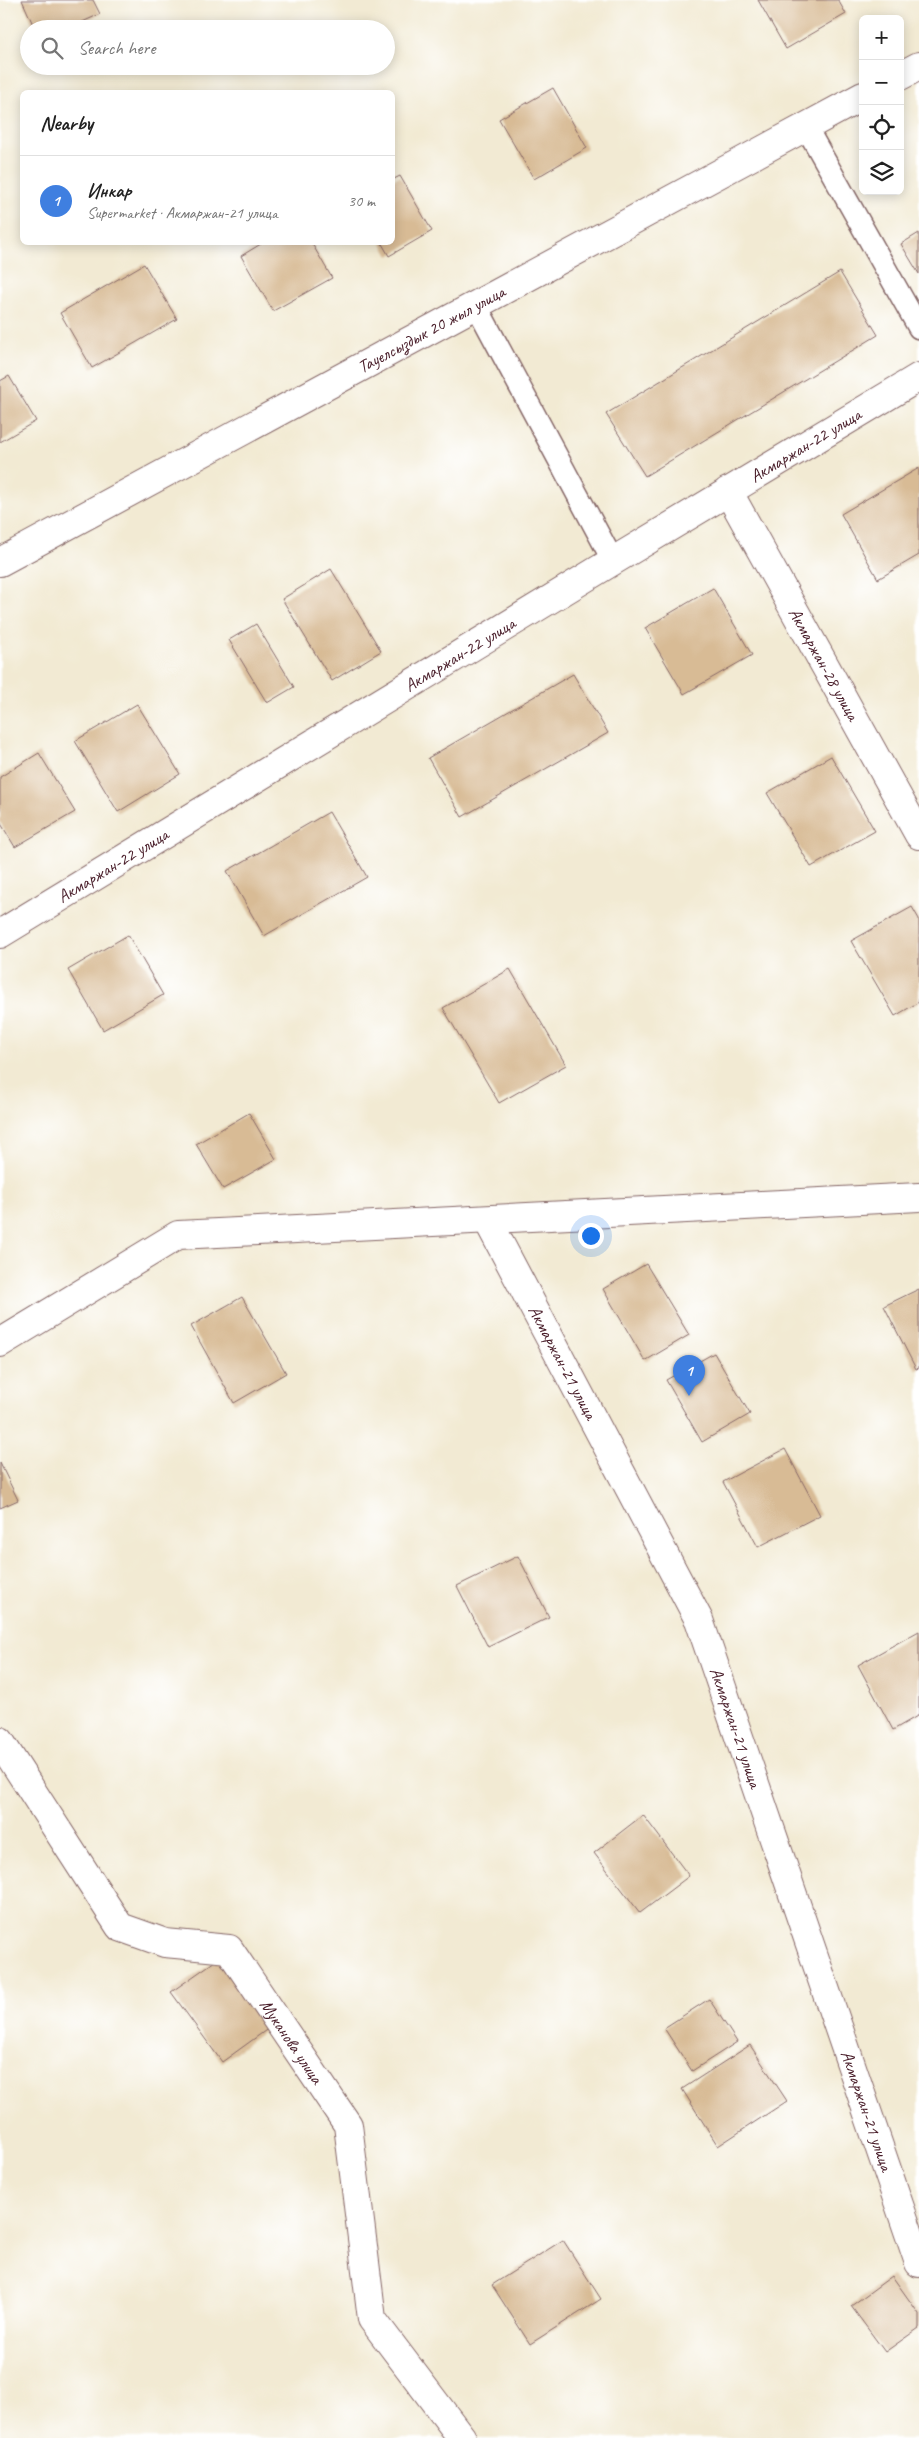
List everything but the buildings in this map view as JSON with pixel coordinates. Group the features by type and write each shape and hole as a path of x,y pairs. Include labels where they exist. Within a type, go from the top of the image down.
{"street":[{"path":"904,74 919,66"},
{"name":"Тауелсыздык 20 жыл улица","path":"0,562 859,98"},
{"name":"Акмаржан-22 улица","path":"0,934 728,491 919,377"},
{"name":"Акмаржан-28 улица","path":"728,491 919,835"},
{"path":"0,1343 178,1235 488,1221 919,1197"},
{"name":"Акмаржан-21 улица","path":"488,1221 698,1620 919,2263"},
{"name":"Муканова улица","path":"0,1741 120,1927 165,1943 229,1949 348,2125 372,2318 462,2438"}],"lane":[{"path":"806,127 919,328"},
{"path":"476,305 613,561"}],"place":[{"name":"Инкар","path":"689,1396"}]}
